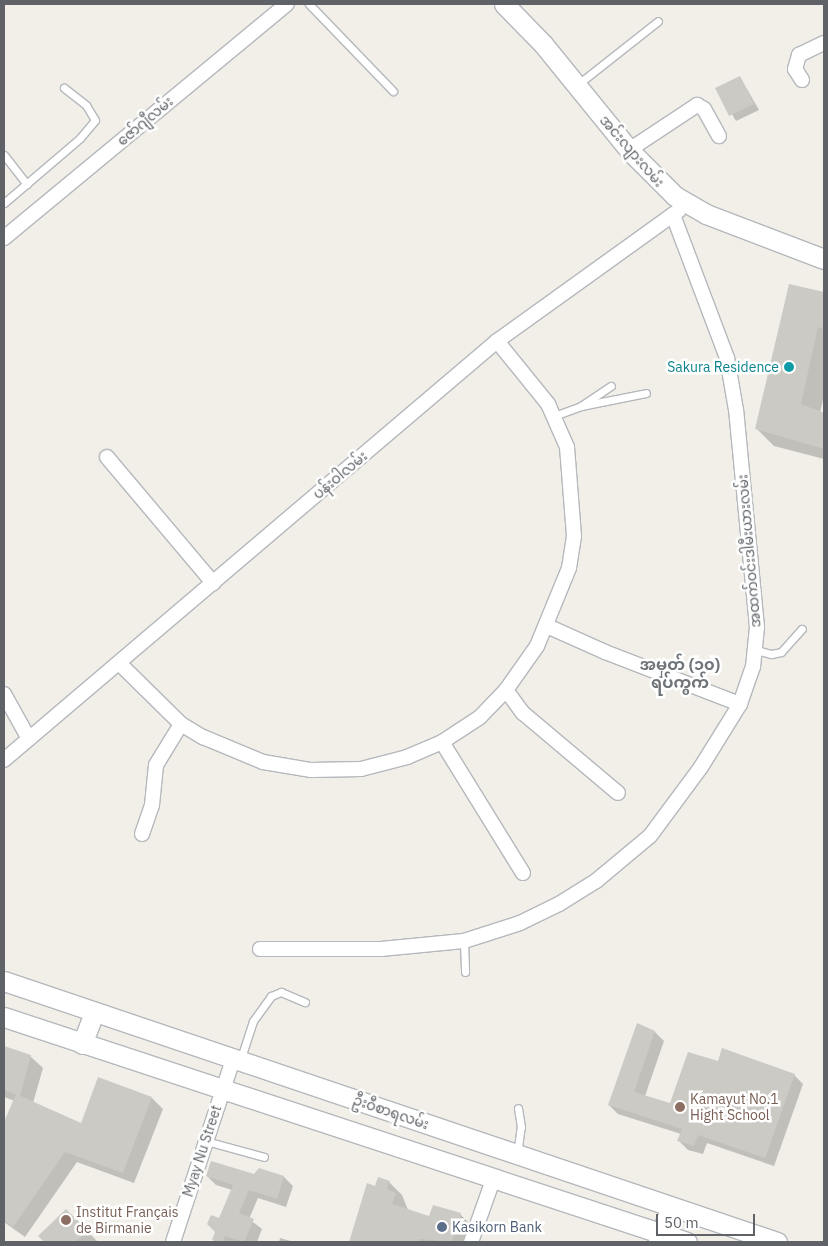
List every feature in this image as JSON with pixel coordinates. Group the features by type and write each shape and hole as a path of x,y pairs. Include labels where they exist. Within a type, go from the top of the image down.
{"main road":[{"name":"အင်းလျားလမ်း","path":"512,6 629,150 664,188 680,209 824,259"},
{"name":"ဦးဝီစာရလမ်း","path":"4,981 777,1242"},
{"path":"82,1044 94,1012"},
{"path":"4,1017 512,1186 657,1238 687,1242"},
{"path":"375,1141 385,1110"},
{"path":"512,1186 520,1155"}],"street":[{"name":"ဇော်ဂျီလမ်း","path":"4,238 287,4"},
{"path":"802,80 795,69 799,54 824,42"},
{"path":"629,150 697,105 704,109 719,136"},
{"name":"ပန်းဝါလမ်း","path":"4,760 497,341 680,209"},
{"name":"အထက်ဝင်းဒါမီးယားလမ်း","path":"260,949 381,949 464,941 520,923 559,904 637,848 701,767 740,704 754,667 756,650 757,626 748,518 727,358 680,209"},
{"path":"119,663 181,724 203,737 264,762 311,770 361,769 407,757 442,742 480,717 506,690 547,626 569,568 574,536 567,448 548,404 497,341"},
{"path":"107,457 213,582"},
{"path":"547,626 605,652 740,704"},
{"path":"506,690 523,713 618,793"},
{"path":"4,694 28,739"},
{"path":"142,834 152,805 156,765 181,724"},
{"path":"442,742 523,874"},
{"name":"Myay Nu Street","path":"173,1242 222,1090 237,1060"},
{"path":"471,1242 493,1180"},
{"path":"657,1238 669,1206"}],"lane":[{"path":"308,4 393,91"},
{"path":"576,85 658,21"},
{"path":"4,203 80,138 95,120 86,105 64,88"},
{"path":"4,155 27,184"},
{"path":"581,406 611,386"},
{"path":"554,416 581,406 646,393"},
{"path":"756,650 771,654 781,652 802,629"},
{"path":"464,941 465,972"},
{"path":"237,1060 253,1021 271,996 281,992 305,1002"},
{"path":"518,1108 521,1127 520,1155"},
{"path":"205,1140 264,1157"}],"building":[{"path":"740,76 754,104 729,116 715,88"},
{"name":"Sakura Residence","path":"789,284 824,292 824,329 818,327 801,404 824,413 824,449 755,429"},
{"path":"637,1023 655,1031 634,1092 670,1103 688,1052 718,1061 722,1048 795,1074 765,1158 698,1135 694,1146 677,1141 682,1129 608,1105"},
{"path":"4,1046 31,1055 20,1096 4,1090"},
{"path":"98,1077 152,1097 123,1173 65,1152 13,1227 4,1220 4,1122 16,1094 81,1123"},
{"path":"211,1161 254,1174 259,1168 284,1176 277,1199 249,1190 239,1213 254,1219 244,1242 225,1236 223,1242 212,1240 215,1232 207,1224 211,1215 219,1218 233,1185 206,1176"},
{"path":"378,1177 390,1181 387,1189 396,1193 392,1204 429,1216 433,1205 461,1213 452,1242 419,1239 418,1242 349,1242 367,1183 375,1186"},
{"name":"Institut Français de Birmanie","path":"66,1209 88,1231 76,1242 44,1242 38,1236"}],"place":[{"name":"Sakura Residence","path":"789,367"},
{"name":"Kamayut No.1 Hight School","path":"680,1107"},
{"name":"Institut Français de Birmanie","path":"66,1220"},
{"name":"Kasikorn Bank","path":"442,1227"}],"district":[{"name":"အမှတ် (၁၀) ရပ်ကွက်","path":"680,673"}]}
